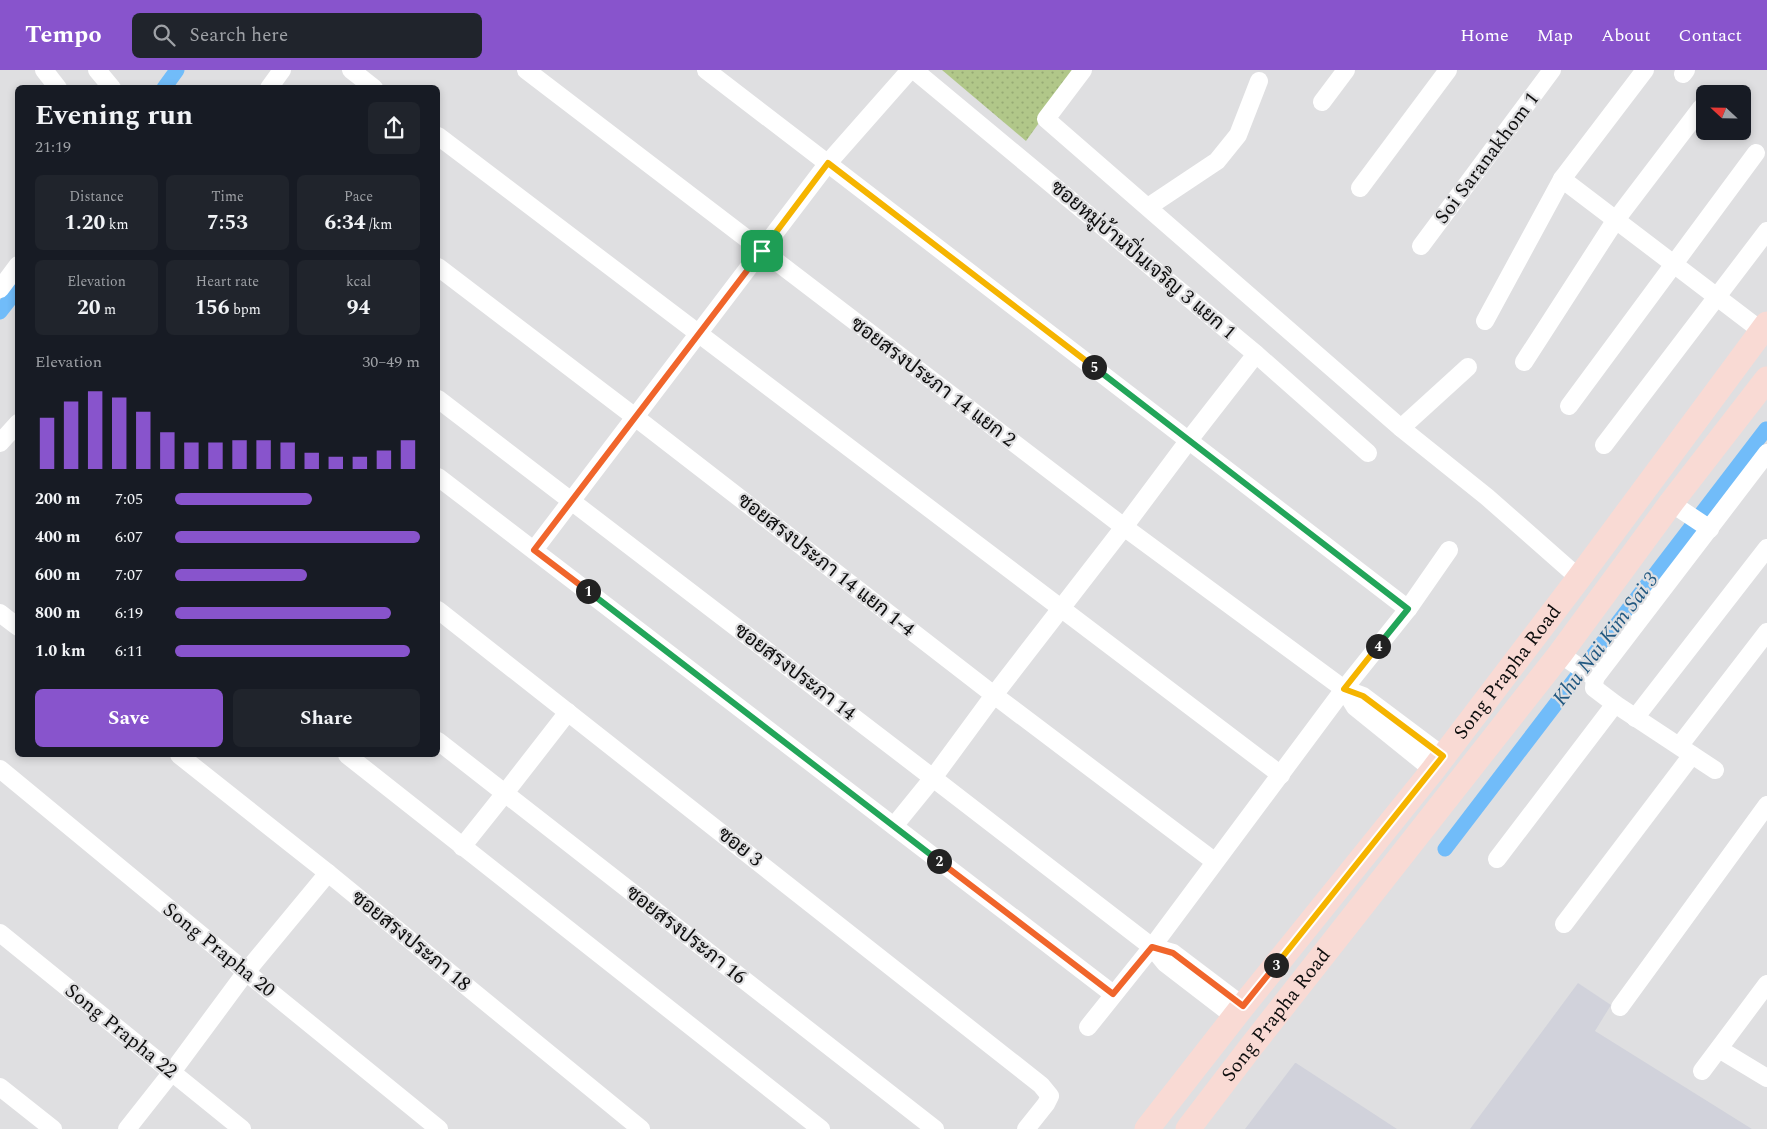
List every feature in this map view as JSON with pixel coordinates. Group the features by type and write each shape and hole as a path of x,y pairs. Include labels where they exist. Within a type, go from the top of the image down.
{"main road":[{"name":"Song Prapha Road","path":"1147,1129 1438,763 1765,330"},
{"name":"Song Prapha Road","path":"1188,1129 1250,1048 1578,667 1767,379"}],"street":[{"path":"44,70 56,85"},
{"path":"97,70 110,85"},
{"path":"271,85 282,70"},
{"path":"350,70 370,85"},
{"name":"ซอยสรงประภา 14 แยก 2","path":"526,70 1124,527 1344,689 1355,707 1438,763"},
{"path":"706,70 1408,609"},
{"path":"534,550 828,163 910,70"},
{"name":"ซอยหมู่บ้านปิ่นเจริญ 3 แยก 1","path":"914,70 1256,354 1368,453"},
{"path":"1082,70 1046,119 1401,428 1487,498 1579,578"},
{"path":"1322,102 1346,70"},
{"path":"1360,188 1448,70"},
{"name":"Soi Saranakhom 1","path":"1421,246 1552,70"},
{"path":"1484,321 1562,179 1645,70"},
{"path":"1148,207 1218,161 1238,135 1259,81"},
{"path":"1524,362 1615,221 1696,115"},
{"path":"440,138 1281,775"},
{"path":"1569,406 1756,153"},
{"path":"1562,179 1615,221 1765,330"},
{"path":"1604,446 1767,231"},
{"path":"0,289 15,269"},
{"name":"ซอยสรงประภา 14 แยก 1-4","path":"440,269 994,695 1214,861"},
{"path":"894,826 933,778 1188,440 1256,354"},
{"path":"1401,428 1468,367"},
{"name":"ซอยสรงประภา 14","path":"440,401 1152,947 1166,963 1239,1011"},
{"path":"0,443 15,426"},
{"path":"1716,770 1615,704 1594,688 1578,667 1706,527 1767,453"},
{"path":"440,479 1113,994"},
{"path":"1680,509 1706,527"},
{"path":"1636,718 1767,548"},
{"path":"1088,1027 1152,947 1214,861 1281,775 1344,689 1408,609 1449,550"},
{"name":"ซอย 3","path":"440,612 1041,1085 1050,1096 1026,1129"},
{"path":"0,613 15,625"},
{"path":"1564,924 1767,632"},
{"path":"1497,859 1615,704"},
{"path":"462,847 568,712"},
{"name":"ซอยสรงประภา 16","path":"440,743 935,1129"},
{"name":"ซอยสรงประภา 18","path":"182,757 328,873 641,1129"},
{"path":"350,757 821,1129"},
{"name":"Song Prapha 20","path":"0,769 439,1129"},
{"path":"1620,1007 1764,809"},
{"path":"127,1129 246,972 328,873"},
{"name":"Song Prapha 22","path":"0,933 242,1129"},
{"path":"1702,1071 1767,984"},
{"path":"1719,1049 1767,1078"},
{"path":"0,1087 53,1129"}],"shaded area":[{"path":"1578,983 1611,1005 1595,1031 1752,1129 1470,1129"},
{"path":"1296,1063 1397,1129 1245,1129"}],"green space":[{"path":"942,70 1077,70 1026,141"}],"waterway":[{"path":"166,85 177,70"},
{"path":"0,312 15,293"},
{"name":"Khu Nai Kim Sai 3","path":"1445,849 1766,429"}],"route":[{"path":"828,163 1408,609 1344,689 1363,696 1443,756 1434,770 1243,1006 1173,953 1152,947 1113,994 534,550 762,251 828,163"}]}
